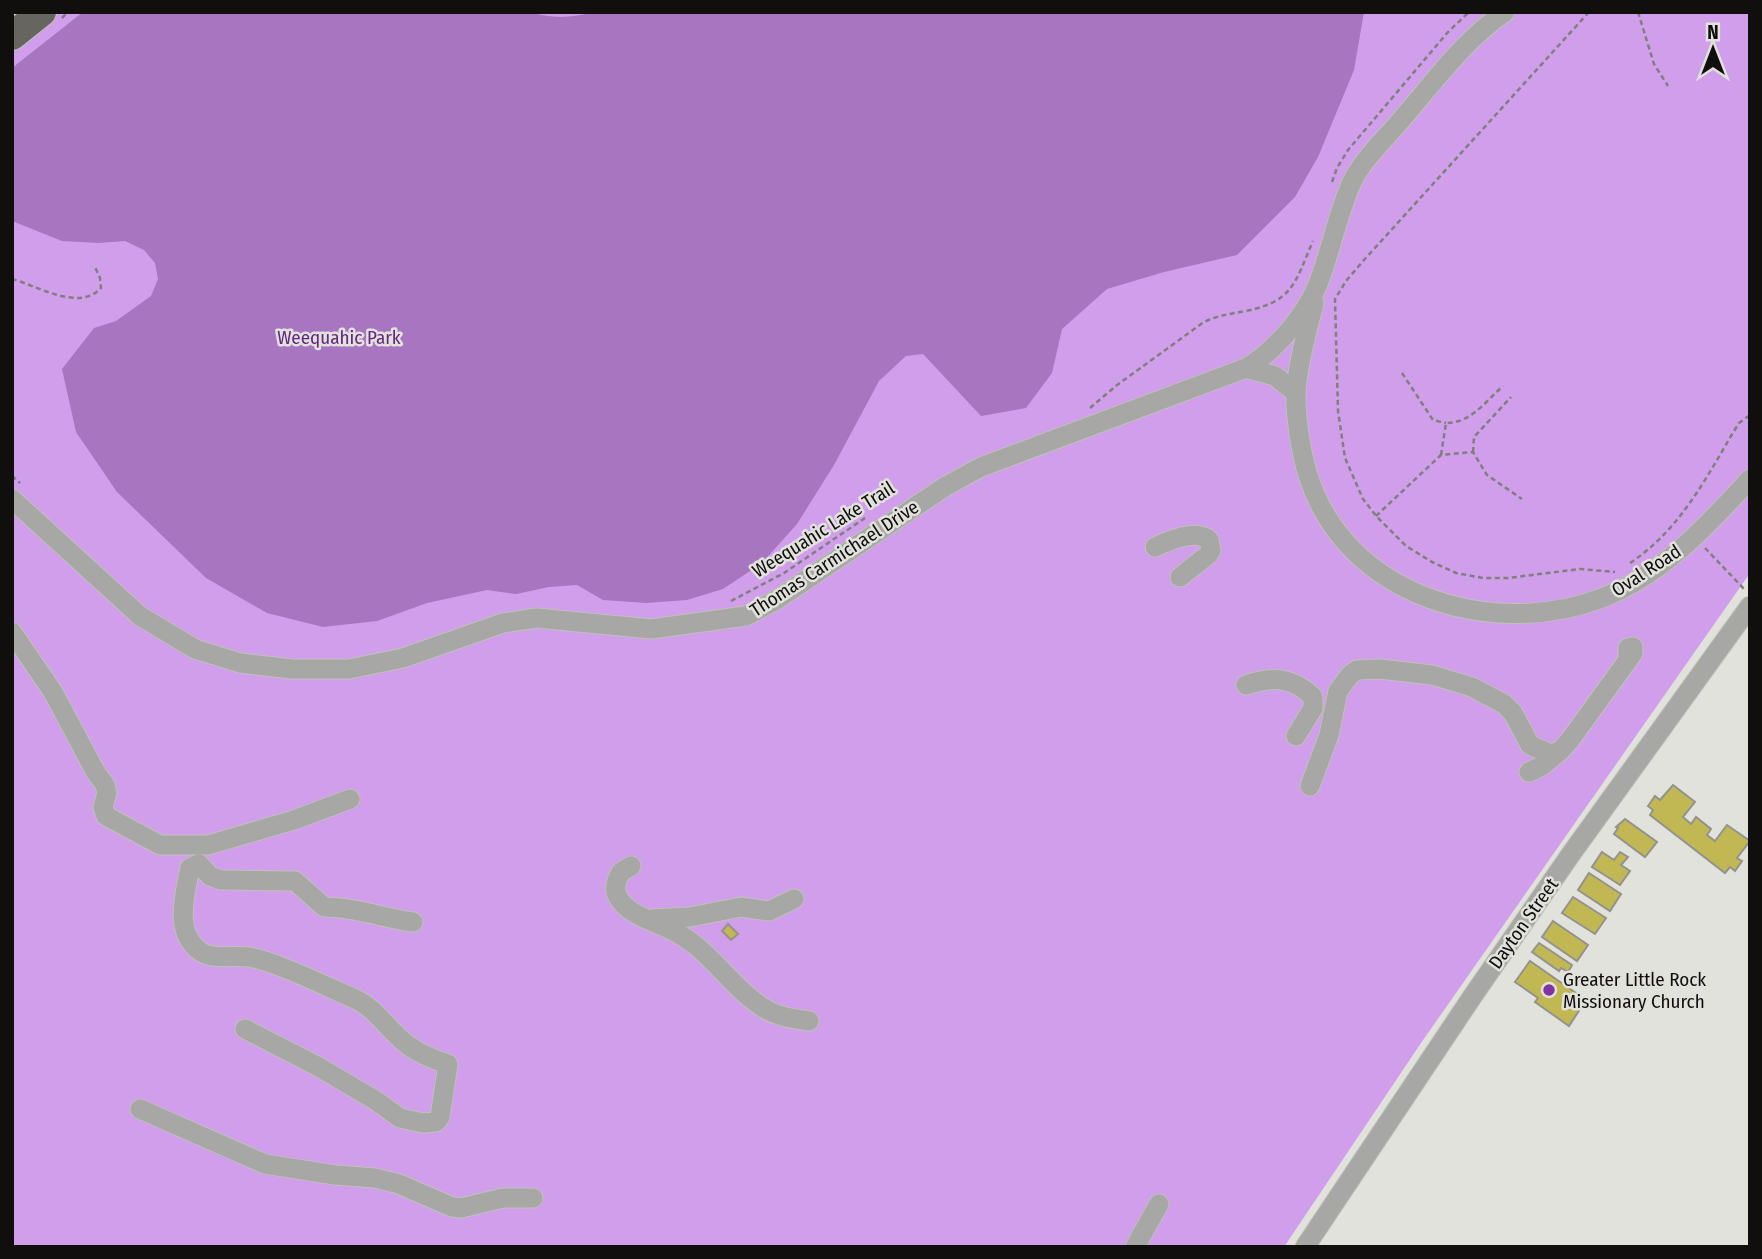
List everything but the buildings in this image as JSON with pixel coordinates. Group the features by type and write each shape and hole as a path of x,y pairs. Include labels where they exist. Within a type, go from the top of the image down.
{"highway":[{"path":"12,36 42,12"}],"street":[{"name":"Thomas Carmichael Drive","path":"12,499 140,616 195,649 240,663 292,669 349,669 403,658 503,623 537,618 651,629 746,616 776,600 946,486 981,467 1246,368 1261,359 1296,320 1318,285 1339,215 1353,180 1372,153 1465,46 1505,12"},
{"name":"Oval Road","path":"1318,285 1304,343 1296,393 1302,450 1308,476 1331,524 1347,544 1389,578 1419,594 1452,607 1508,614 1551,611 1602,598 1628,586 1695,538 1750,479"},
{"path":"1246,368 1275,376 1296,393"},
{"path":"1155,547 1171,540 1200,535 1209,540 1209,554 1180,577"},
{"name":"Dayton Street","path":"1305,1247 1472,997 1746,597"},
{"path":"12,632 53,692 105,785 107,793 103,807 106,816 157,844 208,845 294,820 350,799"},
{"path":"1529,772 1542,766 1560,751 1628,659"},
{"path":"1310,786 1329,735 1338,691 1350,675 1365,669 1432,675 1472,687 1504,704 1513,713 1530,745 1550,754 1560,751"},
{"path":"1246,685 1271,678 1283,680 1305,689 1313,697 1313,708 1296,736"},
{"path":"245,1029 317,1066 400,1118 423,1123 436,1122 440,1117 448,1064 408,1045 368,1005 248,957 226,957 202,952 187,936 182,913 190,868 199,864 210,876 221,880 295,881 324,907 345,907 370,915 413,922"},
{"path":"631,866 621,872 615,891 629,910 684,937 748,996 765,1008 789,1018 809,1021"},
{"path":"648,919 671,919 741,907 769,911 794,899"},
{"path":"140,1109 265,1164 375,1178 399,1184 452,1207 461,1208 503,1198 533,1198"},
{"path":"1135,1247 1158,1204"}],"path":[{"path":"1328,193 1337,168 1348,150 1448,32 1469,12"},
{"path":"1589,12 1364,260 1335,299 1338,411 1345,458 1363,499 1376,516 1406,546 1456,573 1483,578 1508,578 1580,569 1615,573 1641,556 1679,520 1735,430 1750,415"},
{"path":"1638,12 1654,64 1668,86"},
{"path":"1085,412 1117,384 1204,322 1217,316 1247,311 1281,300 1296,280 1315,237"},
{"path":"12,279 72,298 86,299 101,288 95,268"},
{"path":"1402,373 1433,420 1446,423 1460,423 1469,418 1503,386"},
{"path":"1511,397 1474,437 1473,452 1488,475 1522,499"},
{"path":"1441,455 1446,423"},
{"path":"1376,516 1441,455 1473,452"},
{"name":"Weequahic Lake Trail","path":"727,602 784,573 872,514"},
{"path":"1699,542 1746,597"}],"green space":[{"path":"60,12 1750,12 1750,573 1421,1043 1284,1247 12,1247 12,52"}],"shaded area":[{"name":"Weequahic Park","path":"83,12 530,12 562,17 595,12 1364,12 1354,70 1318,157 1295,197 1237,255 1107,289 1062,329 1052,373 1026,408 981,416 923,354 906,356 879,381 834,465 797,524 762,563 723,589 687,600 646,603 603,600 577,585 549,587 516,594 487,590 427,603 377,621 323,627 267,613 206,578 117,492 76,432 62,369 94,328 116,321 151,296 158,279 155,263 144,250 125,241 62,241 12,221 12,68"}],"place":[{"name":"Greater Little Rock Missionary Church","path":"1549,990"}]}
